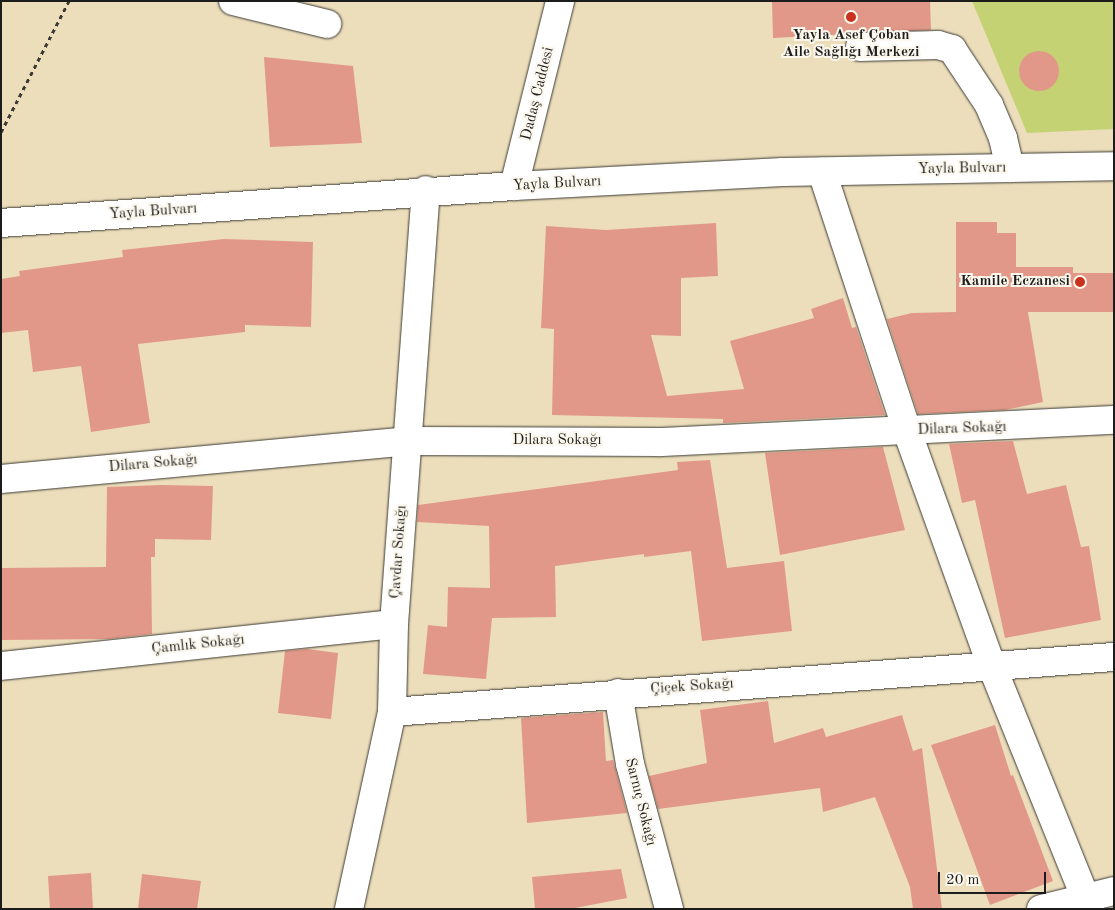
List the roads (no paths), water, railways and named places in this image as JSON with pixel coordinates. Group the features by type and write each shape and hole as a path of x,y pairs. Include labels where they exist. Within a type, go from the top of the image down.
{"street":[{"path":"233,1 327,24"},
{"name":"Dadaş Caddesi","path":"514,186 560,1"},
{"path":"860,47 938,45 952,49 989,105 1003,138 1010,168"},
{"name":"Yayla Bulvarı","path":"1,223 426,190 822,172 1114,166"},
{"path":"822,172 906,431 991,664 1088,904"},
{"name":"Çavdar Sokağı","path":"349,909 392,712 394,624 426,190"},
{"name":"Dilara Sokağı","path":"1,479 407,441 661,442 1114,420"},
{"name":"Çamlık Sokağı","path":"1,666 394,624"},
{"name":"Çiçek Sokağı","path":"392,712 991,664 1114,657"},
{"name":"Sarnıç Sokağı","path":"618,693 630,764 668,909"},
{"path":"1041,909 1088,904 1114,891"}],"place":[{"name":"Yayla Asef Çoban Aile Sağlığı Merkezi","path":"851,17"},
{"name":"Kamile Eczanesi","path":"1080,282"}]}
